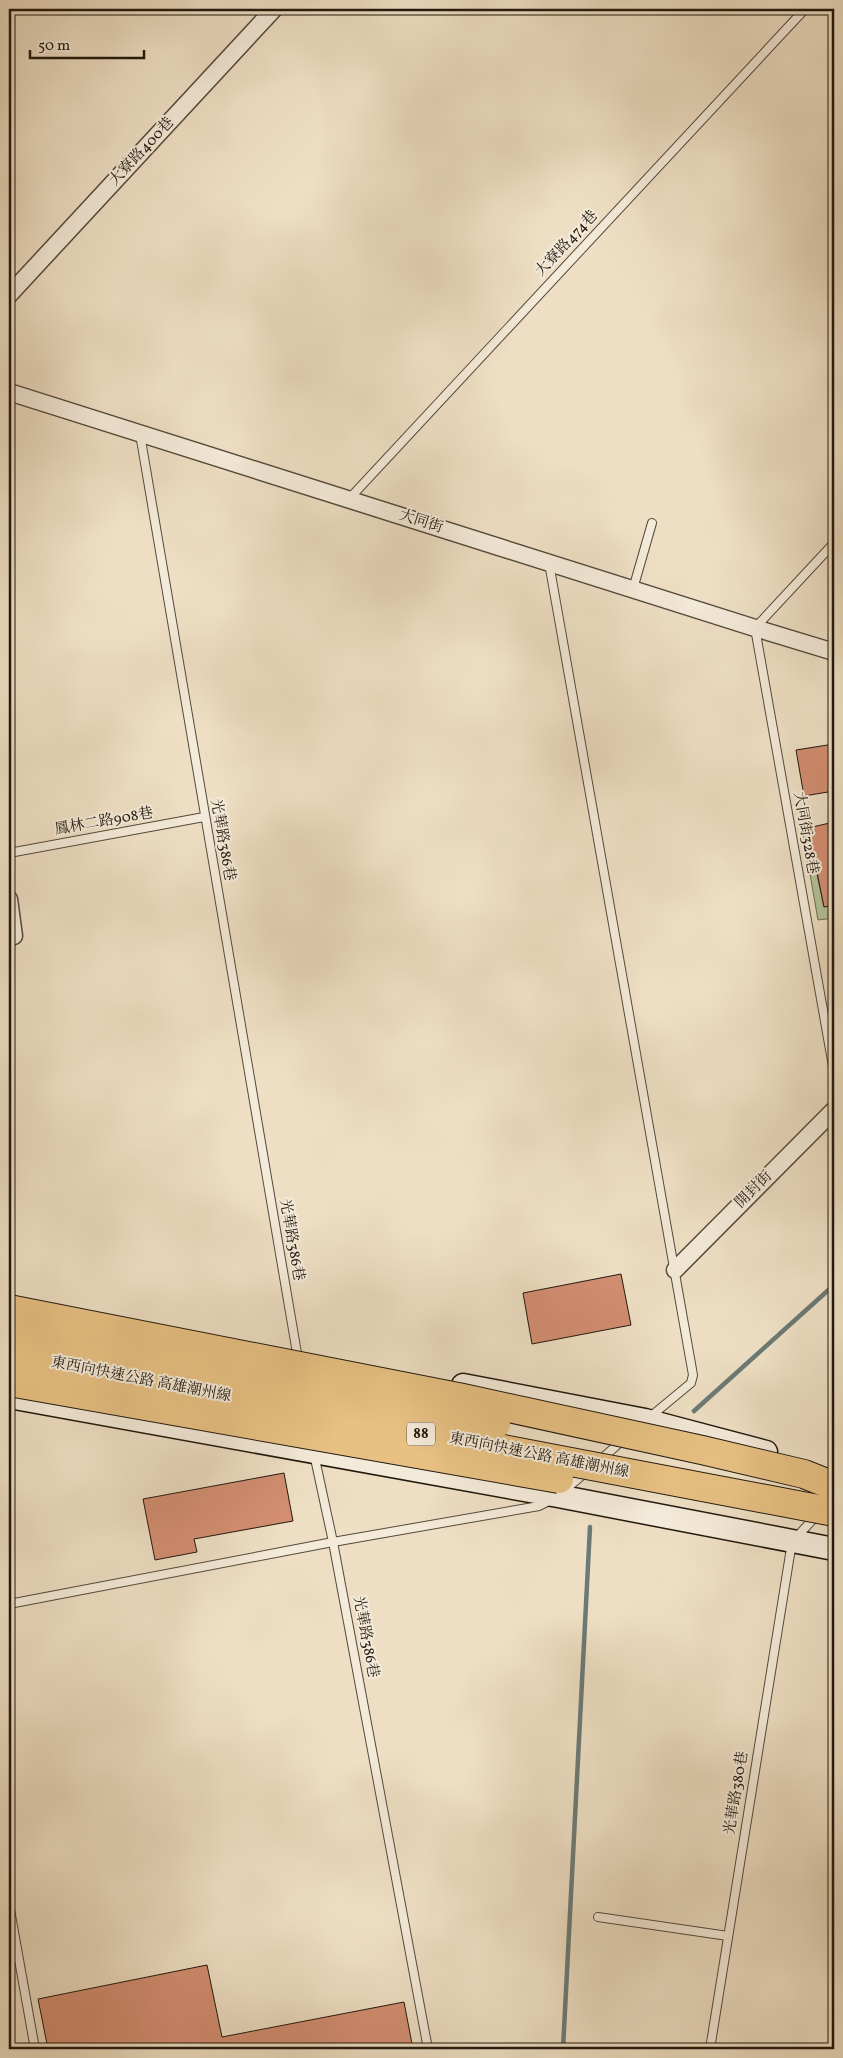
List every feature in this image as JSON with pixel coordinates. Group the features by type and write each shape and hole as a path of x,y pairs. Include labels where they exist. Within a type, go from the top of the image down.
{"highway":[{"path":"9,1309 463,1398 711,1452 804,1474 833,1503"},
{"name":"東西向快速公路 高雄潮州線","path":"9,1331 833,1503"},
{"name":"東西向快速公路 高雄潮州線","path":"9,1355 833,1503"},
{"path":"9,1382 460,1462 833,1503"}],"main road":[{"path":"9,1297 645,1420 834,1471"},
{"path":"9,1397 558,1496 834,1549"}],"street":[{"name":"大寮路400巷","path":"9,295 274,9"},
{"name":"大同街","path":"9,392 834,652"},
{"path":"9,899 14,936"},
{"name":"開封街","path":"675,1270 834,1110"}],"lane":[{"name":"大寮路474巷","path":"348,499 806,9"},
{"name":"光華路386巷","path":"140,432 304,1397"},
{"path":"633,589 652,523"},
{"path":"755,628 834,543"},
{"path":"9,1604 333,1542 538,1506 558,1496 645,1420 691,1383 694,1375 549,562"},
{"name":"大同街328巷","path":"755,628 834,1072"},
{"name":"鳳林二路908巷","path":"9,853 204,817"},
{"name":"光華路386巷","path":"306,1406 428,2049"},
{"path":"792,1542 833,1503"},
{"name":"光華路380巷","path":"710,2049 792,1542"},
{"path":"9,1904 35,2049"},
{"path":"598,1917 728,1936"}],"green space":[{"path":"802,828 807,828 824,907 834,905 834,918 818,920"}],"building":[{"path":"834,744 834,791 804,796 796,750"},
{"path":"834,822 834,905 824,907 808,828"},
{"path":"621,1274 631,1325 532,1344 523,1293"},
{"path":"284,1473 293,1521 194,1539 197,1552 155,1560 143,1499"},
{"path":"207,1965 222,2037 404,2002 413,2049 48,2049 38,1999"}],"waterway":[{"path":"694,1411 834,1285"},
{"path":"563,2049 590,1527"}]}
